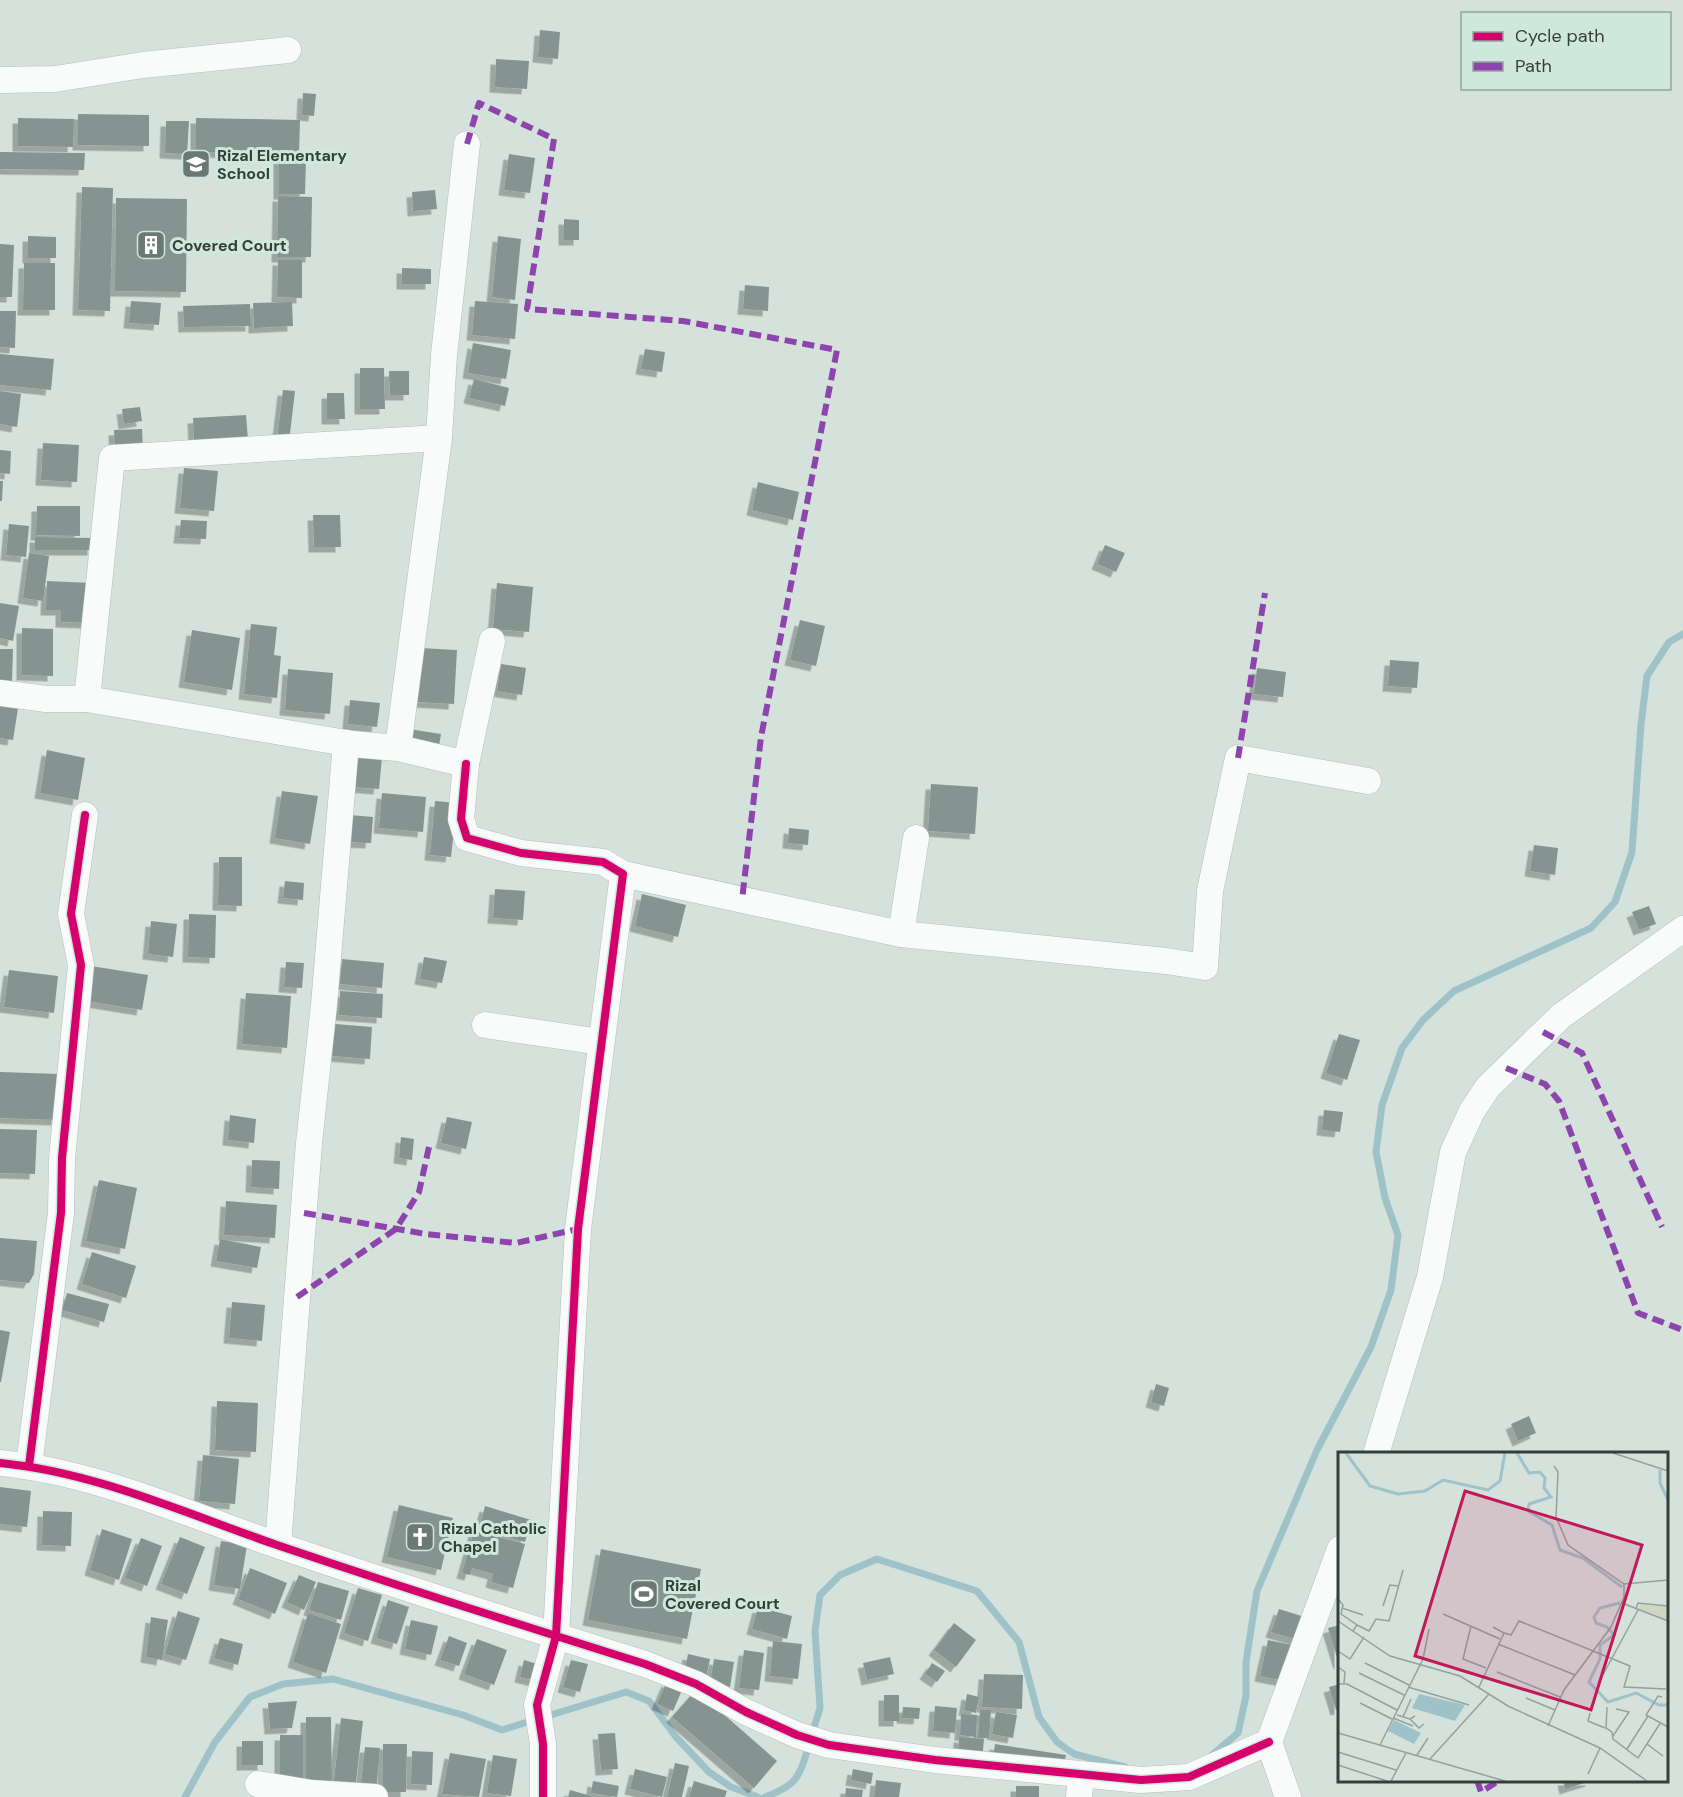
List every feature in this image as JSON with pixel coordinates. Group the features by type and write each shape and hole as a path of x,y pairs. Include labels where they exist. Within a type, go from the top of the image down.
{"street":[{"path":"0,80 55,79 143,65 288,50"},
{"path":"398,748 439,438 444,355 467,144"},
{"path":"87,699 112,458 439,438"},
{"path":"492,641 466,764 461,819 467,838 521,853 603,862 622,874 901,934 1166,960 1205,967 1210,891 1238,758 1368,781"},
{"path":"0,693 46,699 87,699 346,743 398,748 466,764"},
{"path":"278,1545 309,1143 324,1005 346,743"},
{"path":"29,1466 61,1213 62,1158 81,965 71,914 85,815"},
{"path":"901,934 916,838"},
{"path":"543,1797 543,1744 537,1705 556,1636 578,1229 622,874"},
{"path":"1377,1452 1430,1277 1453,1152 1472,1111 1488,1087 1561,1016 1683,929"},
{"path":"485,1025 601,1042"},
{"path":"0,1463 29,1466 107,1486 278,1545 645,1664 696,1684 746,1712 797,1735 829,1745 1080,1786 1189,1777 1269,1742"},
{"path":"1288,1797 1269,1742 1338,1555"},
{"path":"258,1784 310,1795 375,1797"}],"building":[{"path":"540,30 560,32 558,59 538,57"},
{"path":"496,59 529,61 527,89 495,87"},
{"path":"303,93 316,94 314,116 302,115"},
{"path":"78,114 149,115 149,146 78,145"},
{"path":"18,118 74,119 73,147 18,146"},
{"path":"196,118 300,120 299,154 196,152"},
{"path":"166,121 189,121 187,154 165,153"},
{"path":"0,152 85,153 84,170 0,169"},
{"path":"509,154 535,158 530,193 504,190"},
{"path":"279,158 306,159 305,194 279,194"},
{"path":"82,187 113,188 110,311 78,310"},
{"path":"435,190 437,209 413,211 412,192"},
{"path":"278,196 312,197 311,257 277,257"},
{"name":"Covered Court","path":"116,198 187,199 186,292 115,291"},
{"path":"564,219 579,220 579,240 564,240"},
{"path":"28,236 56,237 56,258 28,258"},
{"path":"498,236 521,239 515,300 492,297"},
{"path":"0,244 14,245 12,297 0,297"},
{"path":"278,260 302,260 302,298 277,297"},
{"path":"24,263 55,263 55,310 23,310"},
{"path":"402,268 431,269 431,284 402,284"},
{"path":"745,285 769,287 768,311 743,309"},
{"path":"131,301 161,303 159,325 129,323"},
{"path":"475,301 518,304 515,339 472,335"},
{"path":"292,302 293,326 254,328 253,303"},
{"path":"250,304 251,326 184,327 183,306"},
{"path":"0,311 16,311 15,348 0,347"},
{"path":"473,343 511,350 506,379 468,373"},
{"path":"645,349 665,352 662,372 641,369"},
{"path":"0,354 54,359 51,390 0,385"},
{"path":"360,368 384,368 385,409 360,409"},
{"path":"389,371 409,371 409,395 390,395"},
{"path":"474,379 509,388 505,406 469,398"},
{"path":"283,390 295,391 289,442 277,440"},
{"path":"0,391 21,394 17,427 0,424"},
{"path":"327,393 344,393 345,419 327,419"},
{"path":"140,407 142,421 124,424 122,409"},
{"path":"246,415 248,440 194,443 193,418"},
{"path":"142,429 143,450 115,451 114,430"},
{"path":"43,443 79,445 77,482 41,480"},
{"path":"0,450 11,451 10,474 0,473"},
{"path":"184,468 218,471 214,511 180,508"},
{"path":"0,481 3,481 2,501 0,501"},
{"path":"758,482 799,492 793,520 752,510"},
{"path":"37,506 80,506 80,536 36,535"},
{"path":"313,515 340,515 341,547 314,547"},
{"path":"181,520 207,521 206,539 179,538"},
{"path":"9,524 29,526 26,557 6,555"},
{"path":"35,537 93,538 93,550 35,550"},
{"path":"1105,545 1125,553 1116,572 1097,564"},
{"path":"29,553 49,556 43,601 23,598"},
{"path":"47,581 91,583 89,623 61,622 61,610 46,610"},
{"path":"497,583 533,587 529,632 493,629"},
{"path":"0,603 19,606 13,641 0,638"},
{"path":"800,620 825,626 816,666 790,660"},
{"path":"251,624 277,627 274,655 281,656 277,698 244,694"},
{"path":"22,628 53,629 53,676 22,675"},
{"path":"192,630 240,638 232,690 184,682"},
{"path":"420,648 457,650 454,704 417,702"},
{"path":"0,649 13,649 12,682 0,681"},
{"path":"1390,660 1419,662 1417,688 1388,686"},
{"path":"501,664 526,668 522,695 497,691"},
{"path":"1257,668 1286,672 1283,697 1254,694"},
{"path":"288,669 333,673 330,714 285,710"},
{"path":"0,699 19,702 13,740 0,738"},
{"path":"350,700 380,703 377,727 348,724"},
{"path":"409,729 441,734 438,753 407,748"},
{"path":"47,750 85,758 78,800 40,793"},
{"path":"355,755 382,757 379,789 353,787"},
{"path":"931,784 978,787 975,834 928,831"},
{"path":"282,791 318,796 310,844 275,838"},
{"path":"382,793 426,797 423,832 379,828"},
{"path":"435,801 457,803 451,857 430,855"},
{"path":"350,815 373,817 371,843 348,842"},
{"path":"789,828 809,830 808,845 788,843"},
{"path":"1534,845 1558,848 1555,875 1530,871"},
{"path":"219,857 242,857 242,906 218,905"},
{"path":"285,881 304,883 303,900 283,898"},
{"path":"495,889 525,891 523,920 493,918"},
{"path":"642,894 686,905 678,937 635,926"},
{"path":"1649,906 1656,924 1639,930 1632,912"},
{"path":"189,914 216,915 215,958 188,957"},
{"path":"151,921 177,924 173,957 148,954"},
{"path":"424,957 447,961 442,983 420,979"},
{"path":"342,959 384,963 382,988 340,984"},
{"path":"286,962 304,963 302,988 284,987"},
{"path":"91,966 148,975 142,1010 86,1001"},
{"path":"9,970 58,976 54,1013 4,1007"},
{"path":"340,991 383,994 382,1018 339,1015"},
{"path":"246,993 291,996 287,1048 242,1044"},
{"path":"335,1024 372,1027 370,1059 332,1056"},
{"path":"1339,1034 1360,1040 1347,1080 1326,1073"},
{"path":"0,1072 59,1074 57,1120 0,1118"},
{"path":"1324,1110 1343,1112 1340,1132 1322,1130"},
{"path":"230,1115 256,1119 254,1143 228,1140"},
{"path":"447,1117 472,1122 466,1149 441,1143"},
{"path":"0,1129 37,1130 35,1174 0,1173"},
{"path":"401,1137 414,1139 412,1160 399,1158"},
{"path":"252,1160 280,1161 279,1189 251,1187"},
{"path":"99,1180 137,1188 125,1249 86,1241"},
{"path":"226,1201 277,1205 275,1238 224,1235"},
{"path":"0,1238 37,1241 34,1274 29,1283 0,1280"},
{"path":"220,1239 261,1247 257,1268 216,1261"},
{"path":"92,1252 136,1266 126,1298 82,1284"},
{"path":"67,1293 109,1304 104,1322 62,1310"},
{"path":"232,1302 265,1305 262,1341 229,1338"},
{"path":"0,1330 10,1332 1,1382 0,1382"},
{"path":"1156,1384 1169,1388 1164,1406 1151,1402"},
{"path":"217,1401 258,1403 256,1452 215,1450"},
{"path":"1529,1416 1536,1433 1518,1441 1511,1424"},
{"path":"203,1455 239,1459 235,1504 199,1501"},
{"path":"0,1487 31,1491 27,1527 0,1524"},
{"name":"Rizal Catholic Chapel","path":"399,1505 453,1518 441,1570 387,1557"},
{"path":"485,1506 531,1520 525,1542 494,1533 496,1526 481,1521"},
{"path":"43,1511 72,1512 71,1546 42,1545"},
{"path":"476,1524 493,1528 491,1535 525,1544 513,1588 491,1582 493,1574 472,1568 470,1575 462,1573"},
{"path":"102,1529 132,1539 119,1580 90,1570"},
{"path":"180,1537 205,1547 187,1594 161,1584"},
{"path":"141,1538 162,1546 147,1586 125,1578"},
{"path":"221,1541 247,1545 240,1589 214,1585"},
{"name":"Rizal Covered Court","path":"601,1549 701,1569 687,1639 588,1620"},
{"path":"250,1568 287,1583 275,1614 238,1599"},
{"path":"299,1575 316,1582 304,1610 287,1602"},
{"path":"318,1582 349,1591 341,1620 309,1610"},
{"path":"358,1588 382,1595 368,1641 344,1633"},
{"path":"388,1600 409,1607 397,1644 376,1638"},
{"path":"758,1607 792,1616 787,1639 752,1629"},
{"path":"1279,1609 1308,1618 1301,1641 1271,1632"},
{"path":"178,1611 200,1618 186,1660 165,1654"},
{"path":"308,1613 341,1624 326,1673 293,1662"},
{"path":"151,1617 168,1620 162,1660 146,1657"},
{"path":"411,1620 438,1626 431,1655 405,1649"},
{"path":"954,1623 976,1640 956,1667 934,1650"},
{"path":"1338,1626 1338,1661 1328,1628"},
{"path":"449,1636 467,1643 459,1666 440,1660"},
{"path":"220,1638 243,1644 238,1665 214,1658"},
{"path":"477,1639 507,1650 494,1685 464,1674"},
{"path":"1268,1640 1297,1646 1289,1682 1260,1676"},
{"path":"773,1641 802,1644 798,1679 770,1676"},
{"path":"744,1650 764,1653 759,1690 739,1688"},
{"path":"688,1654 710,1659 706,1678 684,1673"},
{"path":"890,1657 894,1674 867,1680 863,1663"},
{"path":"714,1659 734,1662 730,1687 710,1683"},
{"path":"524,1660 544,1666 540,1682 520,1677"},
{"path":"571,1660 588,1664 580,1692 563,1687"},
{"path":"932,1663 945,1671 937,1682 925,1674"},
{"path":"984,1674 1023,1675 1022,1709 982,1707"},
{"path":"667,1681 683,1688 673,1711 657,1704"},
{"path":"1338,1685 1338,1710 1336,1710 1329,1687"},
{"path":"696,1690 777,1761 754,1788 672,1717"},
{"path":"967,1694 979,1697 976,1713 964,1710"},
{"path":"884,1695 899,1695 899,1721 884,1721"},
{"path":"297,1701 292,1728 270,1729 268,1703"},
{"path":"935,1706 957,1708 955,1733 933,1731"},
{"path":"903,1707 920,1708 919,1719 902,1718"},
{"path":"980,1710 991,1710 989,1738 978,1738"},
{"path":"996,1712 1017,1715 1013,1738 992,1734"},
{"path":"961,1714 977,1715 976,1737 960,1735"},
{"path":"306,1717 331,1717 332,1790 306,1790"},
{"path":"341,1718 363,1721 355,1791 333,1789"},
{"path":"615,1733 618,1769 601,1770 598,1734"},
{"path":"280,1735 303,1735 303,1783 280,1783"},
{"path":"959,1737 984,1739 982,1762 958,1761"},
{"path":"242,1741 263,1741 263,1765 242,1765"},
{"path":"383,1744 407,1744 406,1792 383,1792"},
{"path":"995,1744 1066,1755 1063,1769 993,1758"},
{"path":"365,1747 380,1748 376,1793 360,1792"},
{"path":"412,1751 433,1752 432,1785 411,1784"},
{"path":"450,1753 486,1759 479,1797 442,1794"},
{"path":"493,1755 517,1759 511,1796 487,1793"},
{"path":"675,1763 689,1766 682,1797 667,1797"},
{"path":"635,1769 667,1777 662,1797 630,1789"},
{"path":"853,1769 873,1773 871,1784 851,1780"},
{"path":"876,1780 901,1783 899,1797 874,1797"},
{"path":"593,1781 619,1786 617,1797 591,1793"},
{"path":"694,1781 727,1791 725,1797 689,1797"},
{"path":"1563,1782 1588,1782 1565,1789"},
{"path":"1016,1786 1039,1786 1039,1797 1016,1797"},
{"path":"846,1788 863,1790 862,1797 845,1797"},
{"path":"570,1790 591,1796 591,1797 568,1797"}],"waterway":[{"path":"1211,1756 1238,1733 1246,1696 1246,1662 1257,1591 1317,1450 1371,1347 1391,1290 1398,1235 1385,1198 1376,1152 1382,1105 1402,1048 1423,1020 1454,991 1591,928 1615,902 1632,852 1641,724 1647,676 1669,642 1683,634"},
{"path":"812,1734 820,1708 815,1631 820,1595 840,1575 877,1559 977,1591 1019,1642 1039,1717 1057,1742 1074,1754 1125,1767"},
{"path":"185,1797 215,1742 250,1697 283,1684 333,1679 463,1715 502,1730 534,1720"},
{"path":"544,1717 626,1692 649,1701 676,1737 709,1772 731,1787 758,1797"},
{"path":"765,1797 791,1784 803,1765 809,1745"}],"marked path":[{"path":"467,144 479,103 554,139 527,309 683,321 837,350 761,737 742,900"},
{"path":"1238,758 1265,593"},
{"path":"1543,1032 1582,1053 1662,1227"},
{"path":"1506,1068 1545,1084 1559,1101 1638,1313 1683,1330"},
{"path":"297,1297 396,1229 419,1192 429,1147"},
{"path":"304,1213 426,1234 516,1243 578,1229"},
{"path":"1478,1782 1481,1792 1497,1782"}],"cycle path":[{"path":"466,764 461,819 467,838 521,853 603,862 623,874 578,1229 556,1636 537,1705 543,1744 543,1797"},
{"path":"29,1466 61,1213 62,1158 81,965 71,914 85,815"},
{"path":"0,1463 35,1468 105,1484 366,1575 645,1664 696,1684 746,1712 797,1735 829,1745 935,1760 1141,1780 1189,1777 1269,1742"}],"place":[{"name":"Rizal Elementary School","path":"196,164"},
{"name":"Covered Court","path":"151,245"},
{"name":"Rizal Catholic Chapel","path":"420,1537"},
{"name":"Rizal Covered Court","path":"644,1594"}]}
